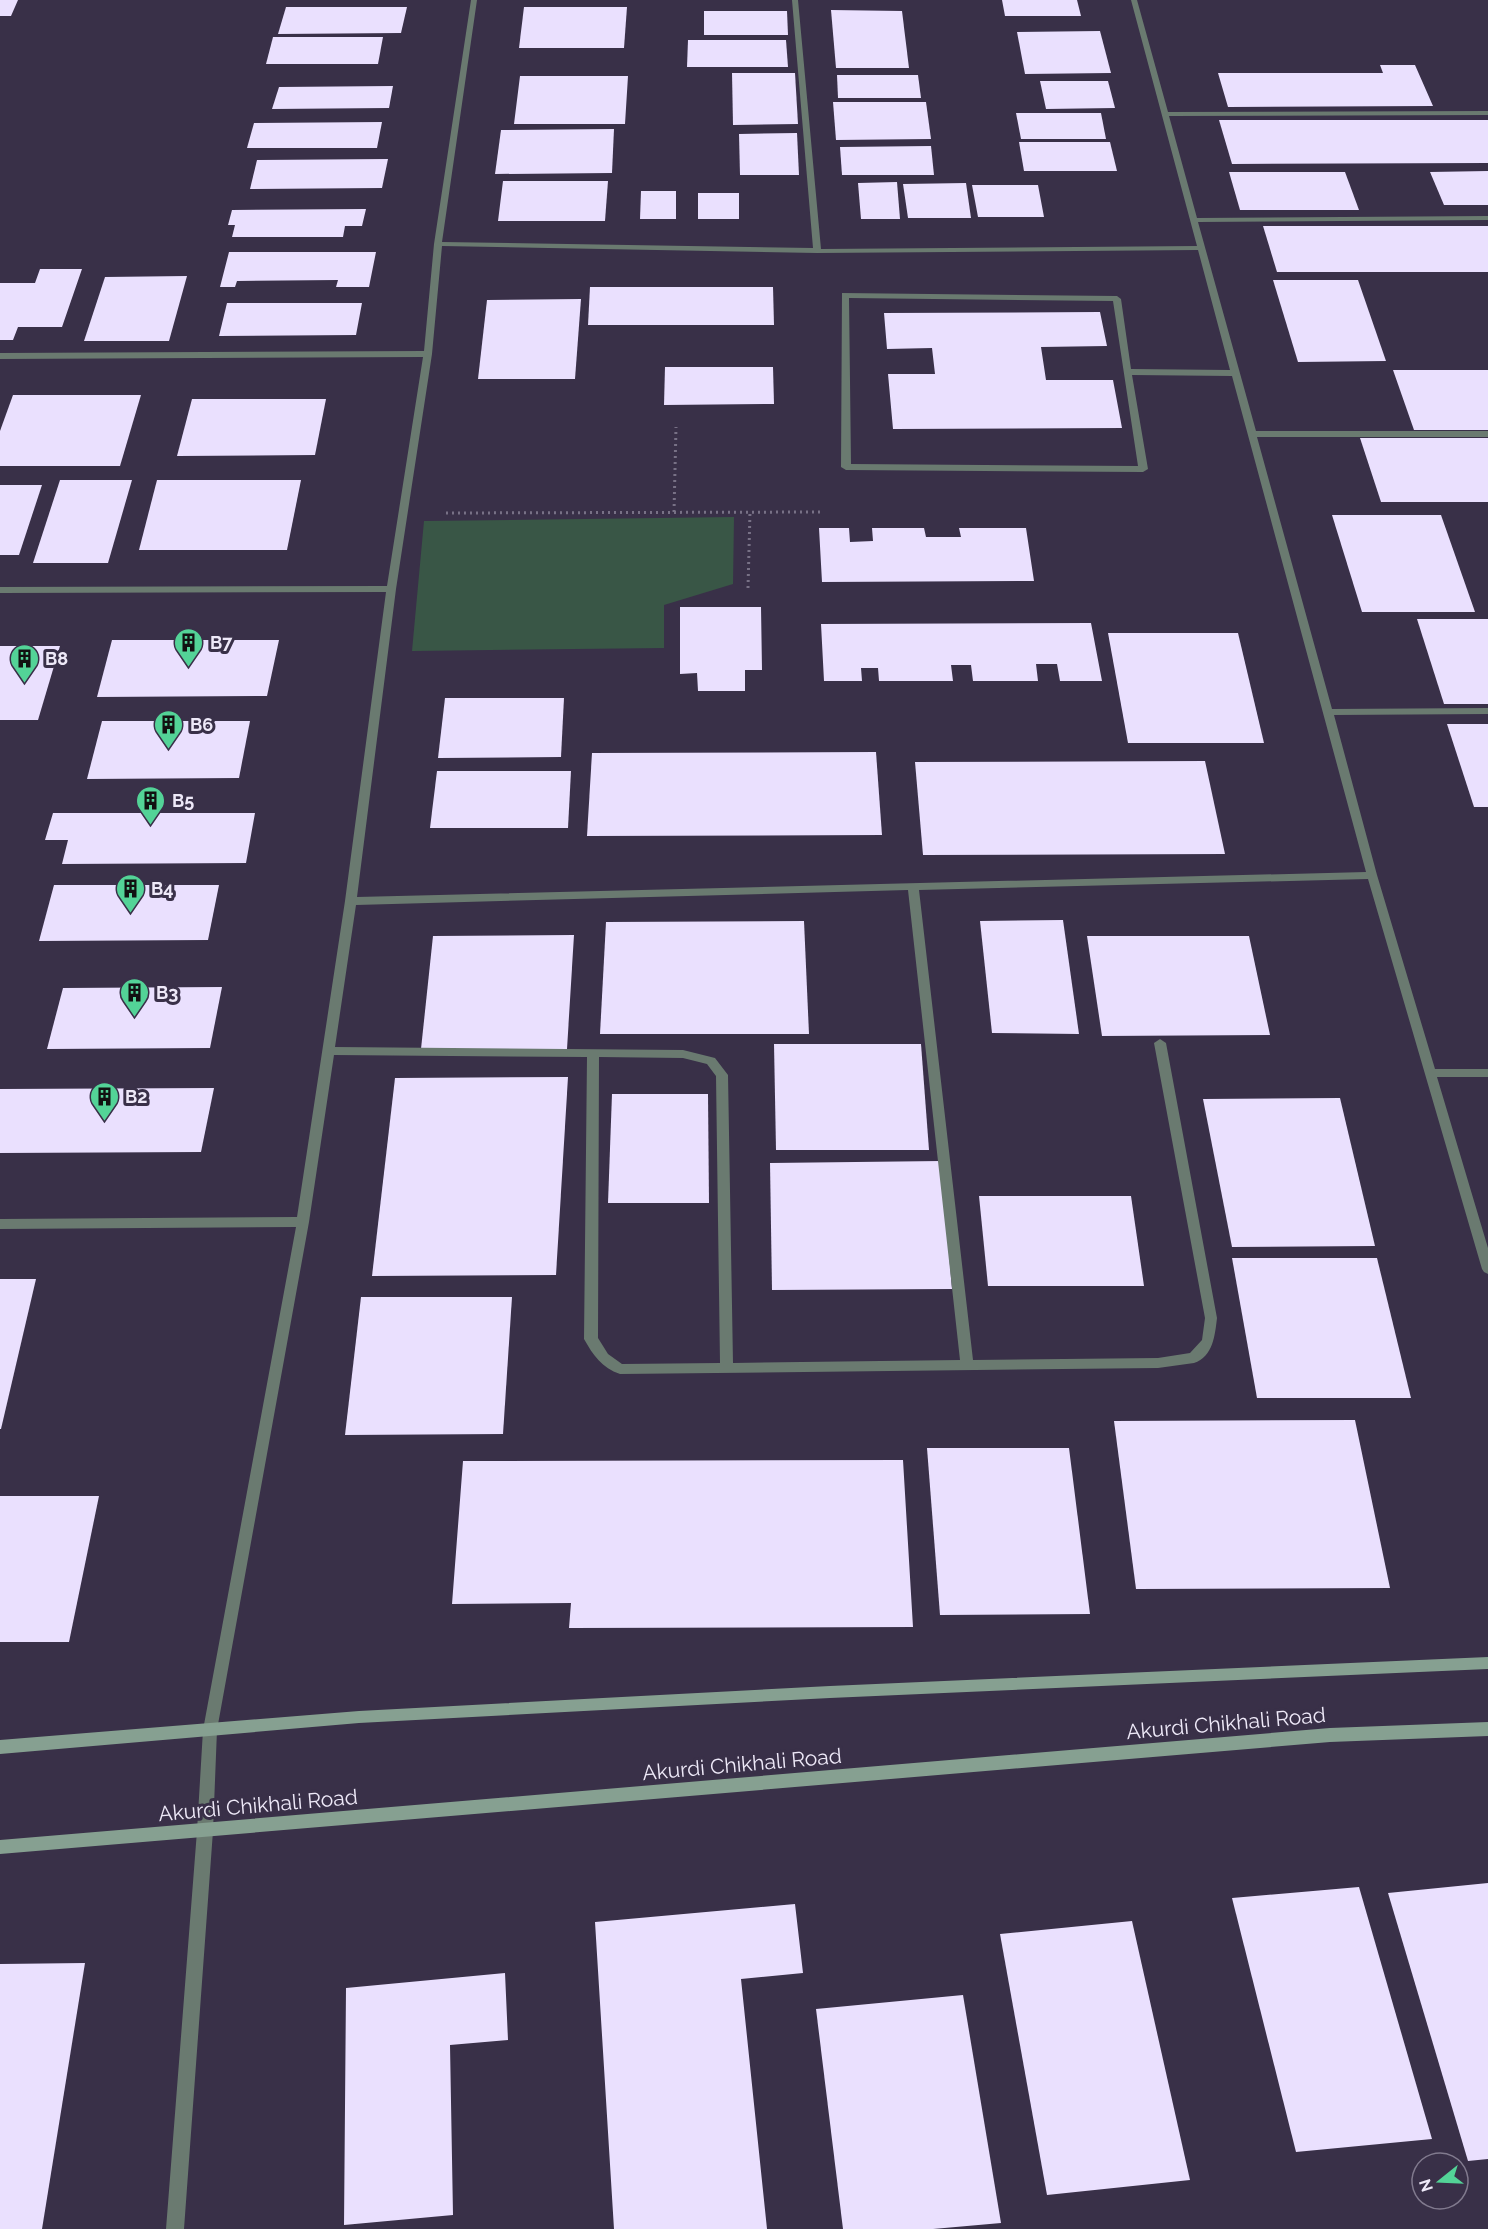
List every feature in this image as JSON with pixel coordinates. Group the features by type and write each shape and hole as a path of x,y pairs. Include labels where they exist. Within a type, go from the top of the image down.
{"main road":[{"path":"0,1747 358,1717 806,1693 1488,1663"},
{"name":"Akurdi Chikhali Road","path":"0,1847 1330,1735 1488,1729"}],"street":[{"path":"175,2229 205,1831 210,1730 303,1222 351,901 391,589 428,354 438,244 474,0"},
{"path":"795,0 817,251"},
{"path":"1134,0 1372,874 1488,1269"},
{"path":"1166,114 1488,112"},
{"path":"1195,220 1488,218"},
{"path":"438,244 817,251 1203,248"},
{"path":"845,295 1117,299 1127,372 1143,469 846,467 845,295"},
{"path":"0,356 428,354"},
{"path":"1127,372 1236,373"},
{"path":"1252,434 1488,434"},
{"path":"0,590 391,589"},
{"path":"1328,712 1488,711"},
{"path":"351,901 1372,874"},
{"path":"913,886 967,1366"},
{"path":"593,1054 591,1339 603,1358 620,1369 1158,1363 1194,1358 1208,1342 1211,1318 1160,1043"},
{"path":"328,1052 682,1054 711,1061 722,1075 727,1368"},
{"path":"1430,1073 1488,1073"},
{"path":"0,1224 303,1222"}],"path":[{"path":"674,512 676,427"},
{"path":"748,588 750,512"},
{"path":"403,513 821,512"}],"green space":[{"path":"734,517 733,584 664,605 664,648 412,651 424,521"}],"building":[{"path":"0,0 18,0 11,16 0,16"},
{"path":"1002,0 1077,0 1081,16 1005,16"},
{"path":"286,7 407,7 401,33 278,34"},
{"path":"524,7 627,7 624,48 519,48"},
{"path":"831,10 902,11 909,68 836,68"},
{"path":"704,11 787,11 788,35 704,35"},
{"path":"1100,31 1111,73 1025,74 1017,32"},
{"path":"273,37 383,37 378,64 266,64"},
{"path":"688,40 786,40 788,67 687,67"},
{"path":"1380,65 1415,65 1433,106 1228,107 1218,73 1383,73"},
{"path":"732,73 795,73 798,124 733,125"},
{"path":"837,75 918,75 921,98 838,98"},
{"path":"520,76 628,76 625,124 514,124"},
{"path":"1040,81 1108,81 1115,108 1046,109"},
{"path":"393,86 389,108 272,109 279,87"},
{"path":"833,102 926,102 931,139 836,140"},
{"path":"1016,113 1101,113 1106,139 1021,139"},
{"path":"1219,120 1488,120 1488,163 1232,164"},
{"path":"382,122 377,148 247,148 254,123"},
{"path":"614,129 612,173 495,174 501,130"},
{"path":"797,133 799,175 740,175 739,134"},
{"path":"1019,142 1110,142 1117,171 1024,171"},
{"path":"931,146 934,175 842,175 840,147"},
{"path":"388,159 382,188 250,189 257,160"},
{"path":"1488,171 1488,205 1444,205 1430,172"},
{"path":"1229,172 1345,172 1359,210 1240,210"},
{"path":"503,181 608,181 605,221 498,221"},
{"path":"897,182 900,219 861,219 858,183"},
{"path":"966,183 971,218 908,218 903,184"},
{"path":"972,185 1038,185 1044,217 978,217"},
{"path":"641,191 676,191 676,219 640,219"},
{"path":"698,193 739,193 739,219 698,219"},
{"path":"366,209 362,226 345,226 343,237 232,237 235,225 228,225 232,210"},
{"path":"1263,226 1488,226 1488,272 1277,272"},
{"path":"229,252 376,252 369,287 336,287 338,280 237,281 235,287 220,287"},
{"path":"40,269 82,269 62,327 18,327 13,340 0,340 0,283 35,283"},
{"path":"187,276 169,341 84,341 105,277"},
{"path":"1273,280 1358,280 1386,361 1298,362"},
{"path":"590,287 773,287 774,325 588,325"},
{"path":"581,299 575,379 478,379 487,300"},
{"path":"227,303 362,303 356,335 219,336"},
{"path":"1100,312 1107,346 1041,347 1046,380 1113,380 1122,428 893,429 888,374 935,374 932,348 887,349 884,313"},
{"path":"665,367 773,367 774,404 664,405"},
{"path":"1393,370 1488,370 1488,430 1414,430"},
{"path":"13,395 141,395 120,466 0,466 0,431"},
{"path":"192,399 326,399 315,455 177,456"},
{"path":"1360,438 1488,438 1488,502 1381,502"},
{"path":"60,480 132,480 108,563 33,563"},
{"path":"157,480 301,480 287,550 139,550"},
{"path":"0,485 42,485 19,555 0,555"},
{"path":"1332,515 1441,515 1475,612 1362,612"},
{"path":"819,528 849,528 850,542 873,541 872,528 924,528 926,537 961,537 959,528 1026,528 1034,581 822,582"},
{"path":"680,607 761,607 762,670 745,670 745,691 698,691 697,673 680,674"},
{"path":"1417,619 1488,619 1488,704 1444,704"},
{"path":"1091,623 1102,681 1060,681 1057,664 1036,664 1038,681 973,681 971,665 951,665 953,681 879,681 878,668 861,668 862,681 824,681 821,624"},
{"path":"1108,633 1238,633 1264,743 1128,743"},
{"name":"B7","path":"112,640 279,640 267,696 97,697"},
{"name":"B8","path":"0,646 60,646 38,720 0,720"},
{"path":"445,698 564,698 561,757 438,758"},
{"name":"B6","path":"102,721 250,721 239,778 87,779"},
{"path":"1447,724 1488,724 1488,807 1474,807"},
{"path":"876,752 882,835 587,836 592,753"},
{"path":"1205,761 1225,854 923,855 915,762"},
{"path":"437,771 571,771 568,828 430,828"},
{"name":"B5","path":"53,813 255,813 246,863 62,864 68,840 45,840"},
{"name":"B4","path":"54,885 219,885 208,940 39,941"},
{"path":"1063,920 1079,1034 992,1033 980,921"},
{"path":"804,921 809,1034 600,1034 606,922"},
{"path":"574,935 567,1049 421,1049 433,936"},
{"path":"1087,936 1249,936 1270,1035 1102,1036"},
{"name":"B3","path":"222,987 210,1048 47,1049 63,988"},
{"path":"774,1044 921,1044 929,1150 776,1150"},
{"path":"568,1077 556,1275 372,1276 395,1078"},
{"name":"B2","path":"214,1088 201,1152 0,1153 0,1089"},
{"path":"612,1094 708,1094 709,1203 608,1203"},
{"path":"1340,1098 1375,1246 1232,1247 1203,1099"},
{"path":"941,1161 952,1289 772,1290 770,1163"},
{"path":"979,1196 1131,1196 1144,1286 988,1286"},
{"path":"1232,1258 1377,1258 1411,1398 1257,1398"},
{"path":"0,1279 36,1279 1,1429 0,1429"},
{"path":"361,1297 512,1297 503,1434 345,1435"},
{"path":"1355,1420 1390,1588 1136,1589 1114,1421"},
{"path":"927,1448 1069,1448 1090,1614 940,1615"},
{"path":"903,1460 913,1627 569,1628 571,1603 452,1604 463,1461"},
{"path":"0,1496 99,1496 69,1642 0,1642"},
{"path":"1488,1883 1488,2159 1470,2161 1470,2151 1465,2151 1388,1893"},
{"path":"1359,1887 1432,2139 1296,2152 1232,1898"},
{"path":"795,1904 803,1973 741,1979 767,2229 614,2229 595,1922"},
{"path":"1132,1921 1190,2180 1047,2195 1000,1934"},
{"path":"85,1963 42,2229 0,2229 0,1964"},
{"path":"505,1973 508,2040 450,2045 453,2215 344,2225 346,1988"},
{"path":"963,1995 1001,2223 933,2229 843,2229 816,2009"}],"place":[{"name":"B7","path":"189,668"},
{"name":"B8","path":"24,684"},
{"name":"B6","path":"169,750"},
{"name":"B5","path":"151,826"},
{"name":"B4","path":"130,914"},
{"name":"B3","path":"135,1018"},
{"name":"B2","path":"104,1122"}]}
